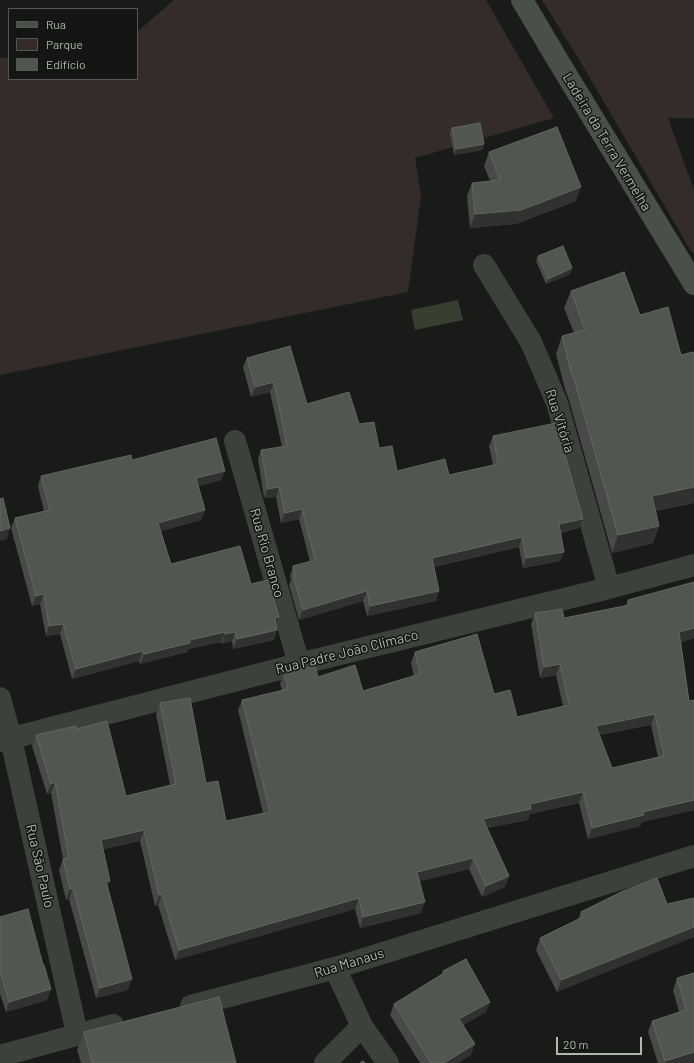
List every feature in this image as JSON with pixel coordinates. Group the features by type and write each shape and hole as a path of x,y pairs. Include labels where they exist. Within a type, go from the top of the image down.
{"main road":[{"name":"Ladeira da Terra Vermelha","path":"522,0 560,64 691,273"}],"street":[{"name":"Rua Vitória","path":"484,265 531,342 557,403 609,588"},
{"name":"Rua Rio Branco","path":"235,442 299,664"},
{"name":"Rua Padre João Climaco","path":"6,740 299,664 609,588 694,565"},
{"name":"Rua São Paulo","path":"0,698 6,740 77,1034"},
{"name":"Rua Manaus","path":"176,1010 335,968 694,856"},
{"path":"335,968 362,1026 388,1063"},
{"path":"0,1056 77,1034 130,1021"},
{"path":"324,1063 362,1026"}],"green space":[{"path":"174,0 486,0 554,118 415,158 421,196 408,292 0,375 0,58 8,58 8,80 138,80 138,31"},
{"path":"542,0 694,0 694,118 668,118 694,190 694,252 692,253 580,61"}],"shaded area":[{"path":"458,300 463,320 415,330 411,310"}],"building":[{"path":"480,123 484,144 456,149 452,128"},
{"path":"557,127 581,187 521,210 475,214 472,183 500,180 489,152"},
{"path":"563,246 572,268 548,279 538,256"},
{"path":"624,272 640,315 668,307 681,355 693,352 694,355 694,487 652,496 659,526 618,535 562,336 585,330 571,291"},
{"path":"290,346 307,404 349,392 359,424 374,422 379,448 392,446 397,471 445,459 449,475 498,464 493,436 556,423 583,519 559,524 564,552 526,558 522,537 432,558 439,591 370,606 367,591 303,610 293,575 295,575 293,566 315,560 302,509 285,513 279,487 268,489 261,450 287,446 274,382 255,387 247,358"},
{"path":"216,438 225,471 196,478 205,510 158,523 171,564 240,546 251,584 268,580 279,617 275,618 277,630 237,639 235,632 225,634 225,632 190,640 190,643 144,654 143,651 76,669 63,624 49,626 44,594 36,596 15,518 50,510 41,476 131,455 132,460"},
{"path":"3,498 10,528 0,531 0,499"},
{"path":"694,582 694,628 679,632 689,701 694,700 694,800 643,812 644,815 592,828 583,792 530,804 531,809 483,819 509,876 486,886 473,858 417,872 425,902 363,917 359,898 179,950 162,894 159,895 144,830 101,840 110,881 106,881 132,979 100,988 73,888 70,889 63,859 69,858 55,782 51,784 36,735 76,726 77,729 107,721 126,796 176,784 160,703 190,698 206,783 218,781 226,821 270,812 242,700 288,689 284,673 315,666 318,677 355,665 363,691 420,674 415,652 477,634 494,694 510,690 517,717 569,705 560,664 544,667 535,613 562,609 564,618 629,605 628,600","holes":["655,714 664,756 612,768 596,726"]},
{"path":"657,878 667,904 694,898 694,927 561,980 540,938 583,917 581,912 621,892"},
{"path":"28,909 51,989 9,1002 0,971 0,917"},
{"path":"466,959 490,1002 459,1019 475,1044 444,1063 431,1063 394,1004 444,973 443,971"},
{"path":"694,973 694,1052 665,1061 652,1021 686,1010 677,978"},
{"path":"219,997 236,1063 92,1063 84,1032"}]}
